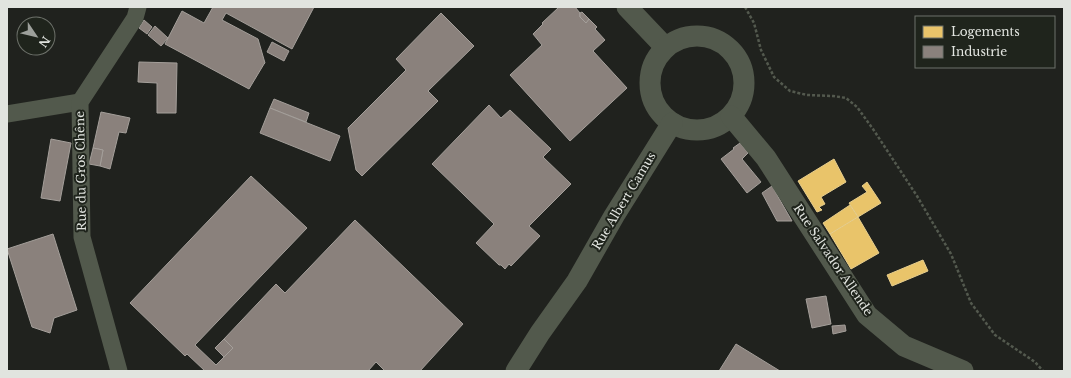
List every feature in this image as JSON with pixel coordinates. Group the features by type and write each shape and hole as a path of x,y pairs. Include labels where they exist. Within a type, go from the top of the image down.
{"street":[{"name":"Rue du Gros Chêne","path":"119,371 82,236 80,102 135,18 138,7"},
{"path":"627,7 665,48"},
{"path":"695,35 716,39 725,44 737,56 744,70 745,87 741,102 732,116 718,125 703,130 687,129 672,123 661,114 654,101 650,87 651,72 656,59 665,48 679,39 695,35"},
{"path":"7,114 80,102"},
{"name":"Rue Salvador Allende","path":"732,116 766,158 867,315 904,346 963,371"},
{"name":"Rue Albert Camus","path":"516,371 540,333 577,280 614,216 672,123"},
{"name":"Rue Albert Camus","path":"533,371 552,336 577,280"}],"path":[{"path":"745,7 754,23 761,50 774,77 790,91 807,95 846,98 857,107 874,129 917,196 951,254 971,303 995,335 1035,362 1043,371"}],"building: Logements":[{"path":"834,159 846,182 821,197 825,204 819,207 822,210 817,212 798,181"},
{"path":"867,182 881,203 858,217 849,203 867,192 862,186"},
{"path":"850,205 858,217 830,234 823,223"},
{"path":"858,217 879,253 851,269 830,234"},
{"path":"923,260 928,271 892,286 887,275"}],"building: Industrie":[{"path":"213,7 314,7 292,49 226,13 222,20 258,39 265,63 249,89 165,44 182,11 204,23"},
{"path":"559,7 575,7 580,13 580,17 586,23 589,19 597,27 595,29 605,40 593,51 627,88 570,141 510,75 542,45 533,34"},
{"path":"582,12 589,19 586,23 580,17 580,13"},
{"path":"441,13 474,46 428,91 438,101 362,176 356,170 348,128 406,70 396,59"},
{"path":"144,20 152,27 147,34 139,28"},
{"path":"155,26 168,38 161,46 148,35"},
{"path":"272,42 289,51 284,61 267,52"},
{"path":"139,62 177,63 176,113 157,113 157,83 138,82"},
{"path":"274,99 309,113 306,122 270,108"},
{"path":"489,105 501,118 510,110 551,149 543,157 571,184 529,226 540,236 511,266 509,264 505,269 476,243 494,224 432,164"},
{"path":"270,108 340,136 330,161 260,133"},
{"path":"101,112 130,118 126,133 119,132 110,169 100,166 103,150 93,148"},
{"path":"51,139 71,143 60,201 41,198"},
{"path":"740,143 748,153 742,159 761,182 747,193 721,159"},
{"path":"93,148 103,150 100,166 89,164"},
{"path":"251,176 307,228 195,345 216,365 233,348 224,339 276,284 285,293 355,220 463,324 420,371 385,371 376,362 368,371 205,371 187,354 185,356 130,303"},
{"path":"772,186 792,221 777,221 762,193"},
{"path":"53,234 77,310 54,318 50,333 32,327 7,249"},
{"path":"826,296 831,324 812,328 806,299"},
{"path":"845,325 846,331 833,334 832,326"},
{"path":"224,339 233,348 224,357 215,348"},
{"path":"736,344 780,371 719,371"}]}
